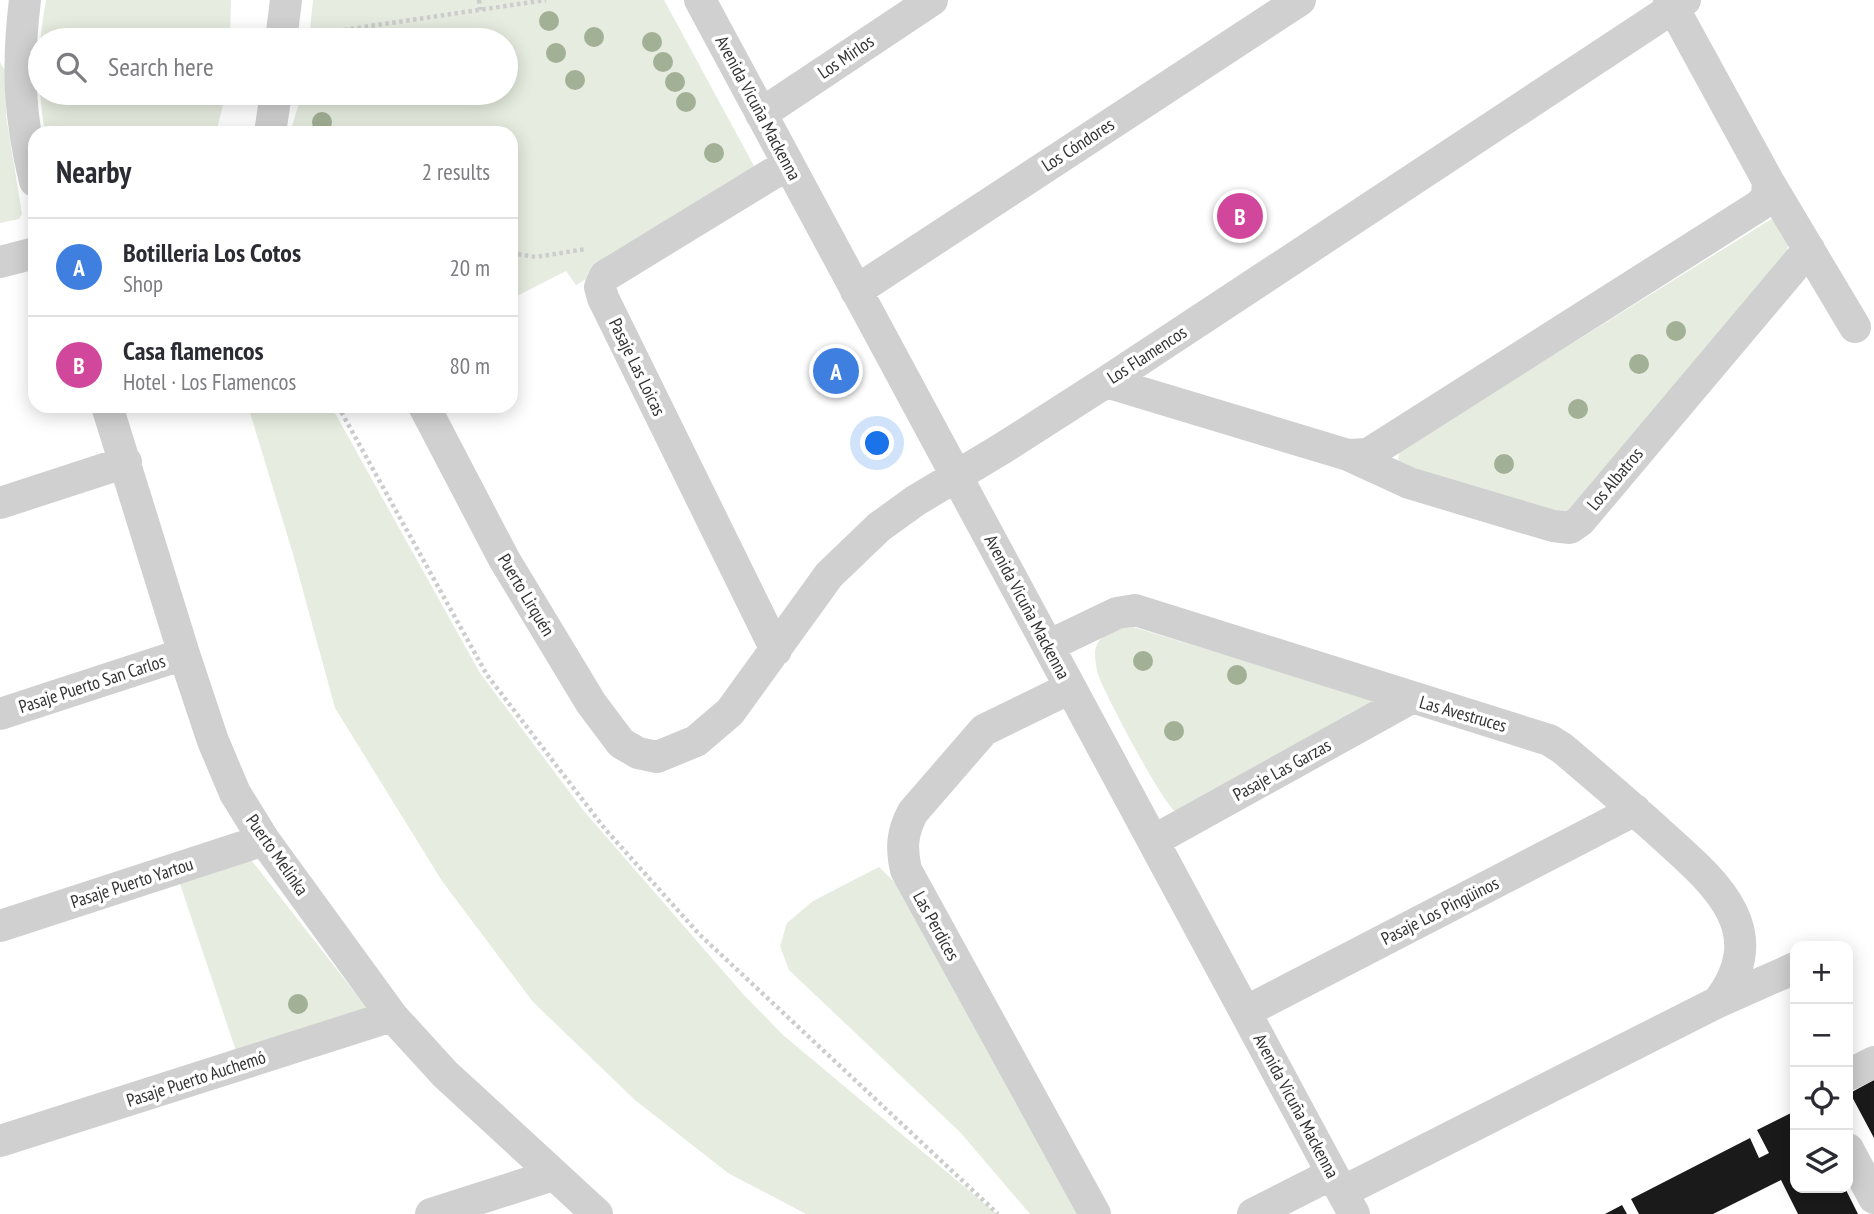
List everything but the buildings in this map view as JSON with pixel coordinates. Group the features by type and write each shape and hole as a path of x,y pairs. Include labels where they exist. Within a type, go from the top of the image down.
{"street":[{"path":"282,28 286,0"},
{"name":"Avenida Vicuña Mackenna","path":"700,0 1343,1193"},
{"name":"Los Mirlos","path":"761,114 932,0"},
{"name":"Los Cóndores","path":"856,291 1300,0"},
{"path":"1676,2 1768,180 1855,327"},
{"name":"Los Flamencos","path":"657,757 696,741 730,712 829,575 879,527 915,501 1106,382 1676,2"},
{"path":"15,19 19,89 28,154"},
{"path":"271,126 274,105"},
{"name":"Pasaje Las Loicas","path":"776,650 600,287 605,276 788,164"},
{"path":"1349,455 1368,454 1760,205 1767,196 1768,180"},
{"name":"Los Albatros","path":"1106,382 1349,455 1409,483 1553,526 1570,528 1580,521 1809,249"},
{"path":"0,262 28,255"},
{"name":"Puerto Melinka","path":"109,413 184,654 213,741 234,793 264,840 392,1016 444,1074 597,1214"},
{"name":"Puerto Lirquén","path":"428,413 504,559 591,703 621,743 638,753 657,757"},
{"path":"0,503 125,463"},
{"name":"Las Avestruces","path":"1048,646 1117,614 1135,610 1549,740 1635,810 1718,887 1738,928 1740,955 1733,983 1718,1002"},
{"name":"Pasaje Puerto San Carlos","path":"0,714 184,654"},
{"name":"Las Perdices","path":"1070,688 984,730 913,812 905,828 902,850 906,870 1095,1214"},
{"name":"Pasaje Las Garzas","path":"1153,841 1411,698"},
{"name":"Pasaje Los Pingüinos","path":"1245,1012 1635,810"},
{"name":"Pasaje Puerto Yartou","path":"0,926 264,840"},
{"path":"1253,1214 1343,1193 1718,1002 1790,970"},
{"name":"Pasaje Puerto Auchemó","path":"0,1141 392,1016"},
{"path":"1853,1072 1874,1062"},
{"path":"1853,1158 1874,1198"},
{"path":"432,1214 553,1175"}],"path":[{"path":"479,0 480,10"},
{"path":"357,28 546,0"},
{"path":"342,413 487,676 605,829 699,934 998,1214"}],"shaded area":[{"path":"46,0 231,0 230,28 42,28"},
{"path":"313,0 664,0 760,177 576,285 566,271 518,295 518,126 292,126 298,105 518,105 518,28 310,28"},
{"path":"0,62 7,74 6,116 22,214 19,219 0,223"},
{"path":"42,105 223,105 218,126 44,126"},
{"path":"1773,218 1789,238 1787,252 1572,510 1546,514 1402,467 1398,459 1400,451"},
{"path":"250,413 335,413 480,673 583,810 743,994 783,1035 997,1214 806,1214 728,1173 635,1100 533,1002 442,881 335,708 293,554"},
{"path":"1119,626 1133,627 1378,701 1175,811 1168,804 1134,747 1098,674 1095,653 1098,643 1103,636"},
{"path":"245,858 252,861 367,1008 236,1051 177,875"},
{"path":"879,867 904,891 1081,1214 1030,1214 960,1132 789,970 780,946 787,923 813,901"}],"place":[{"name":"Casa flamencos","path":"1240,216"},
{"name":"Botilleria Los Cotos","path":"836,371"}]}
